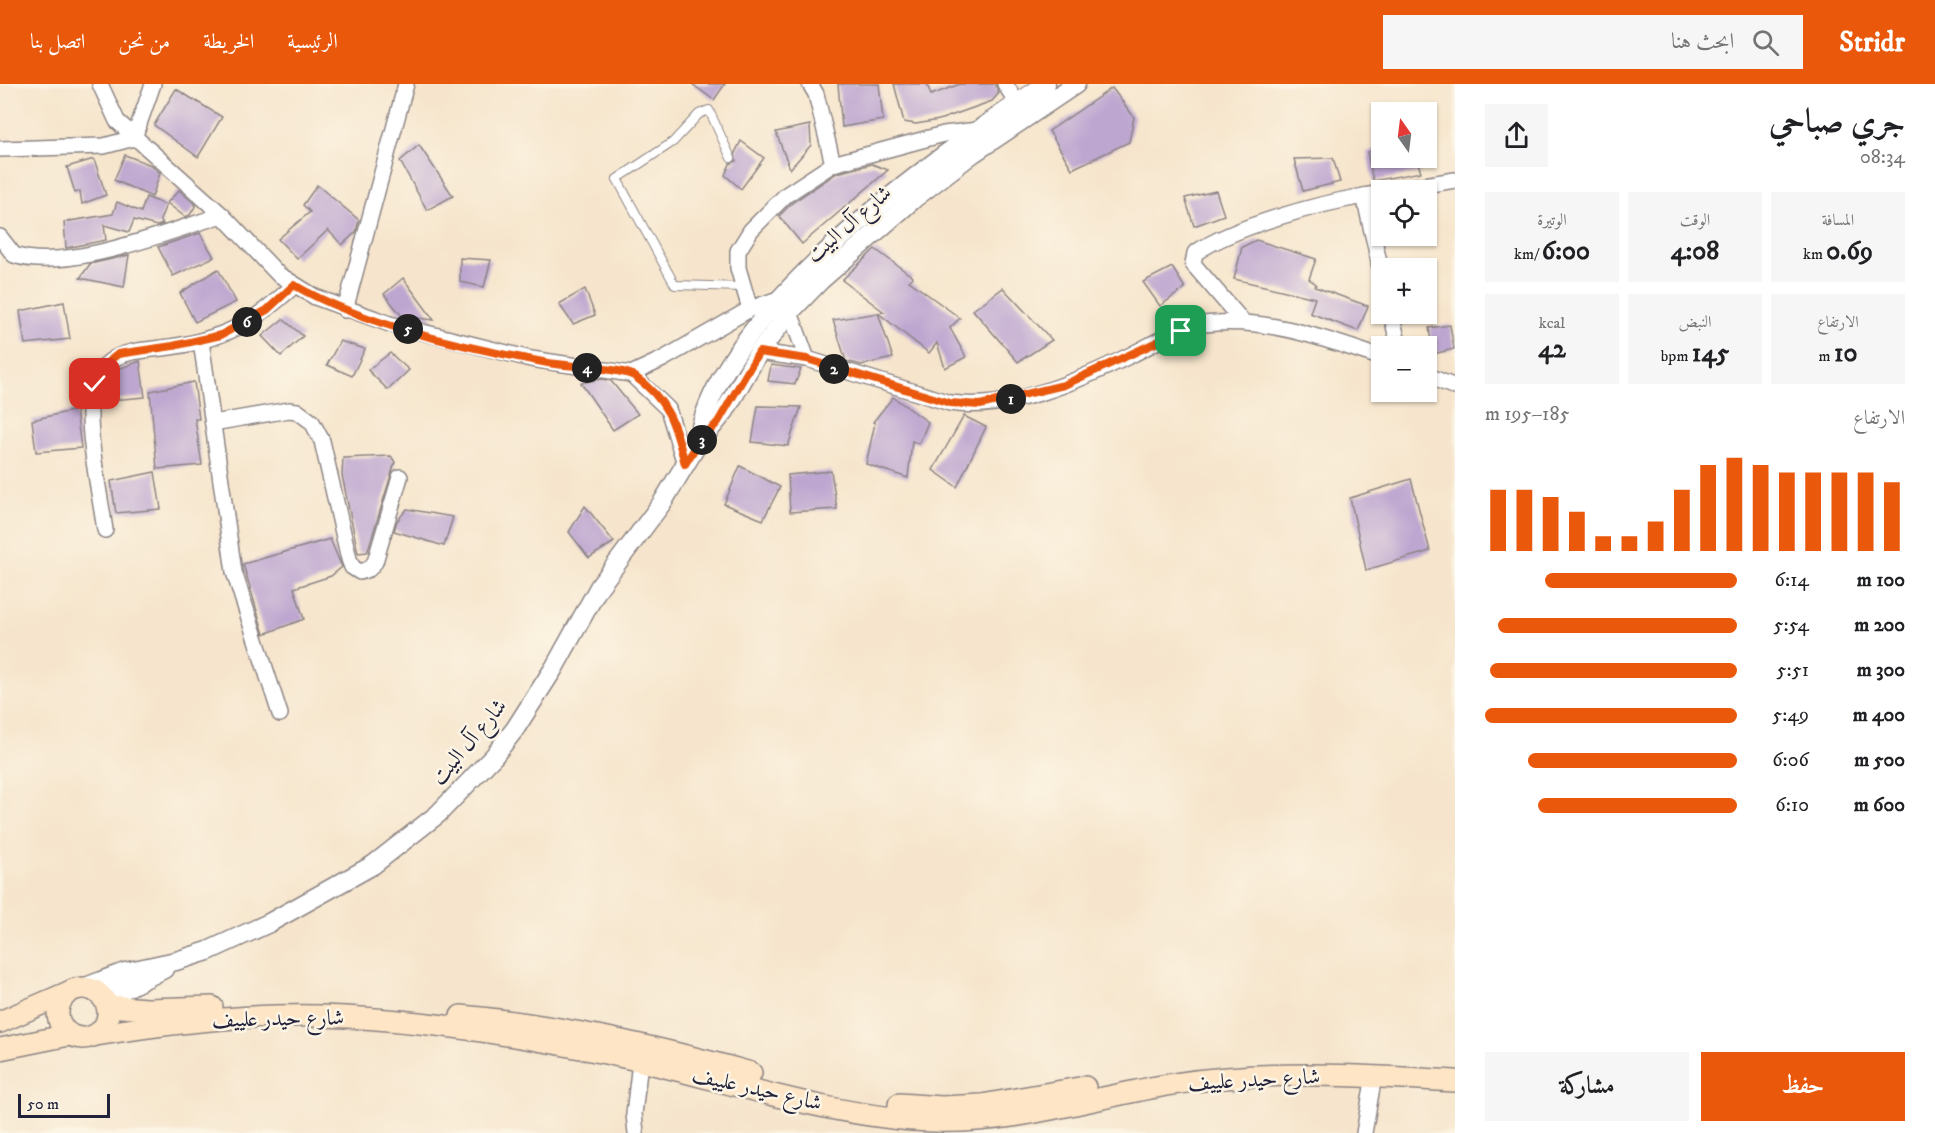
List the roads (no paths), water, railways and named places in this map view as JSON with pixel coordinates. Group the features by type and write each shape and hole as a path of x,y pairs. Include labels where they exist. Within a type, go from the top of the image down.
{"main road":[{"path":"69,1035 59,1022 59,1006 76,990"},
{"path":"0,1022 76,990 99,993 106,1003 107,1022 96,1035 83,1039 69,1035 0,1049"},
{"name":"شارع حيدر علييف","path":"106,1003 147,1009 323,1003 500,1020 645,1046 848,1100 942,1107 1020,1099 1156,1074 1227,1065 1379,1066 1455,1072"},
{"name":"شارع حيدر علييف","path":"96,1035 239,1018 356,1017 476,1031 640,1062 832,1107 886,1117 933,1121 1000,1118 1206,1080 1245,1076 1374,1076 1455,1081"}],"street":[{"path":"100,84 117,121 222,215 278,274 294,285 345,310 410,330 531,359 631,374 663,359 750,309 784,306 807,359"},
{"path":"134,138 153,84"},
{"path":"345,310 405,84"},
{"path":"810,84 816,94 833,164"},
{"path":"1005,84 1017,104"},
{"name":"شارع آل البيت","path":"697,445 702,418 716,384 748,336 784,306 815,275 858,225 978,130 1046,84"},
{"name":"شارع آل البيت","path":"815,275 963,161 1076,84"},
{"path":"750,309 737,261 742,242 786,195 833,164 944,134 978,130"},
{"path":"0,149 104,146 134,138"},
{"path":"1437,183 1455,180"},
{"path":"1243,322 1193,264 1195,253 1218,240 1259,225 1371,195"},
{"path":"1364,196 1378,258"},
{"path":"0,237 14,255 50,260 80,256 222,215"},
{"path":"105,530 90,407 98,375 107,363 118,354 201,341 254,319 294,285"},
{"name":"شارع آل البيت","path":"76,990 125,972 176,962 233,941 334,889 373,865 420,830 454,799 494,756 515,729 554,668 599,587 663,503 697,445 718,422 784,306"},
{"path":"759,352 807,359 950,403 980,405 1064,385 1181,331 1201,325 1243,322 1318,338 1371,355"},
{"path":"201,341 234,572 280,714"},
{"path":"631,374 668,409 685,464"},
{"path":"1437,380 1455,387"},
{"path":"213,423 289,410 303,414 312,422 322,441 349,559 352,567 360,572 369,569 375,562 400,477"},
{"name":"شارع آل البيت","path":"106,1003 176,962"},
{"path":"636,1133 634,1114 640,1062"},
{"path":"1364,1133 1374,1076"}],"lane":[{"path":"731,158 709,110 699,114 673,142 617,179 675,285 743,287"}]}
